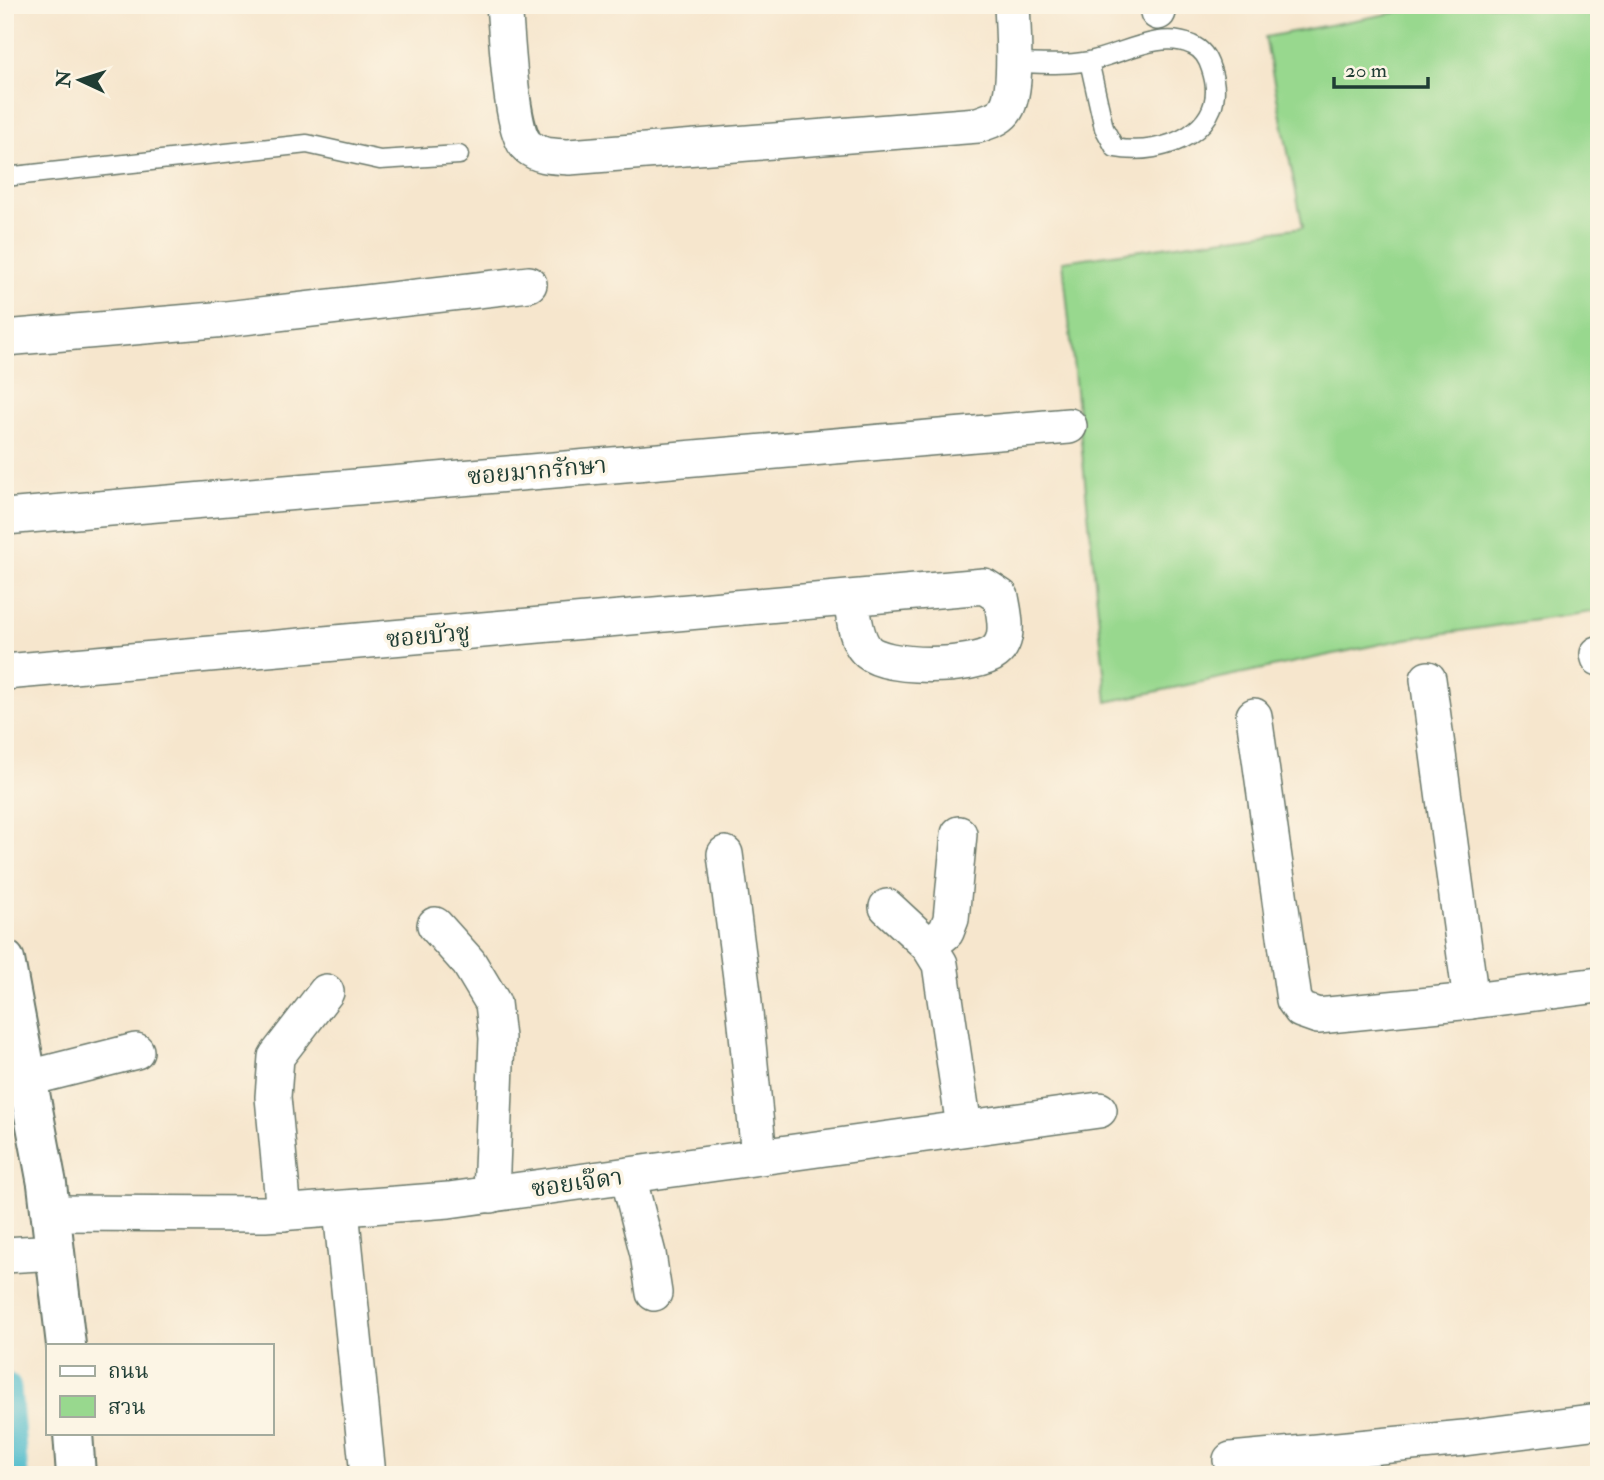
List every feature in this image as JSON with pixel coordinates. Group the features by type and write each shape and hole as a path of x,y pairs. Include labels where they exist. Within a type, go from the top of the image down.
{"street":[{"path":"504,5 515,123 526,146 541,155 596,155 978,125 999,117 1008,107 1014,63 1012,5"},
{"path":"5,338 226,319 529,284"},
{"name":"ซอยมากรักษา","path":"5,517 1069,426"},
{"name":"ซอยบัวชู","path":"5,672 851,600"},
{"path":"1428,680 1471,1001"},
{"path":"1254,716 1294,1000 1301,1010 1318,1016 1599,985"},
{"path":"929,946 946,932 951,919 959,834"},
{"path":"725,854 743,993 759,1156"},
{"path":"887,907 929,946 940,964 964,1127"},
{"path":"435,925 469,963 493,1003 496,1038 491,1195"},
{"path":"5,960 29,1078 51,1213 49,1253 66,1344"},
{"path":"284,1213 273,1097 276,1057 326,992"},
{"path":"29,1078 136,1051"},
{"name":"ซอยเจ๊ดา","path":"51,1213 284,1213 341,1210 491,1195 1099,1110"},
{"path":"628,1176 648,1254 654,1293"},
{"path":"341,1210 368,1475"},
{"path":"5,1255 49,1253"},
{"path":"1231,1460 1464,1438 1599,1421"},
{"path":"73,1434 76,1475"}],"lane":[{"path":"1014,63 1089,61 1146,44 1172,40 1193,45 1206,57 1212,72 1217,102 1207,119 1190,135 1159,147 1135,152 1115,148 1104,128 1089,61"},
{"path":"5,177 307,144 380,160 459,155"}],"green space":[{"path":"1435,5 1599,5 1599,611 1405,639 1107,702 1063,261 1303,227 1265,37"}],"waterway":[{"path":"5,1389 12,1475"}]}
